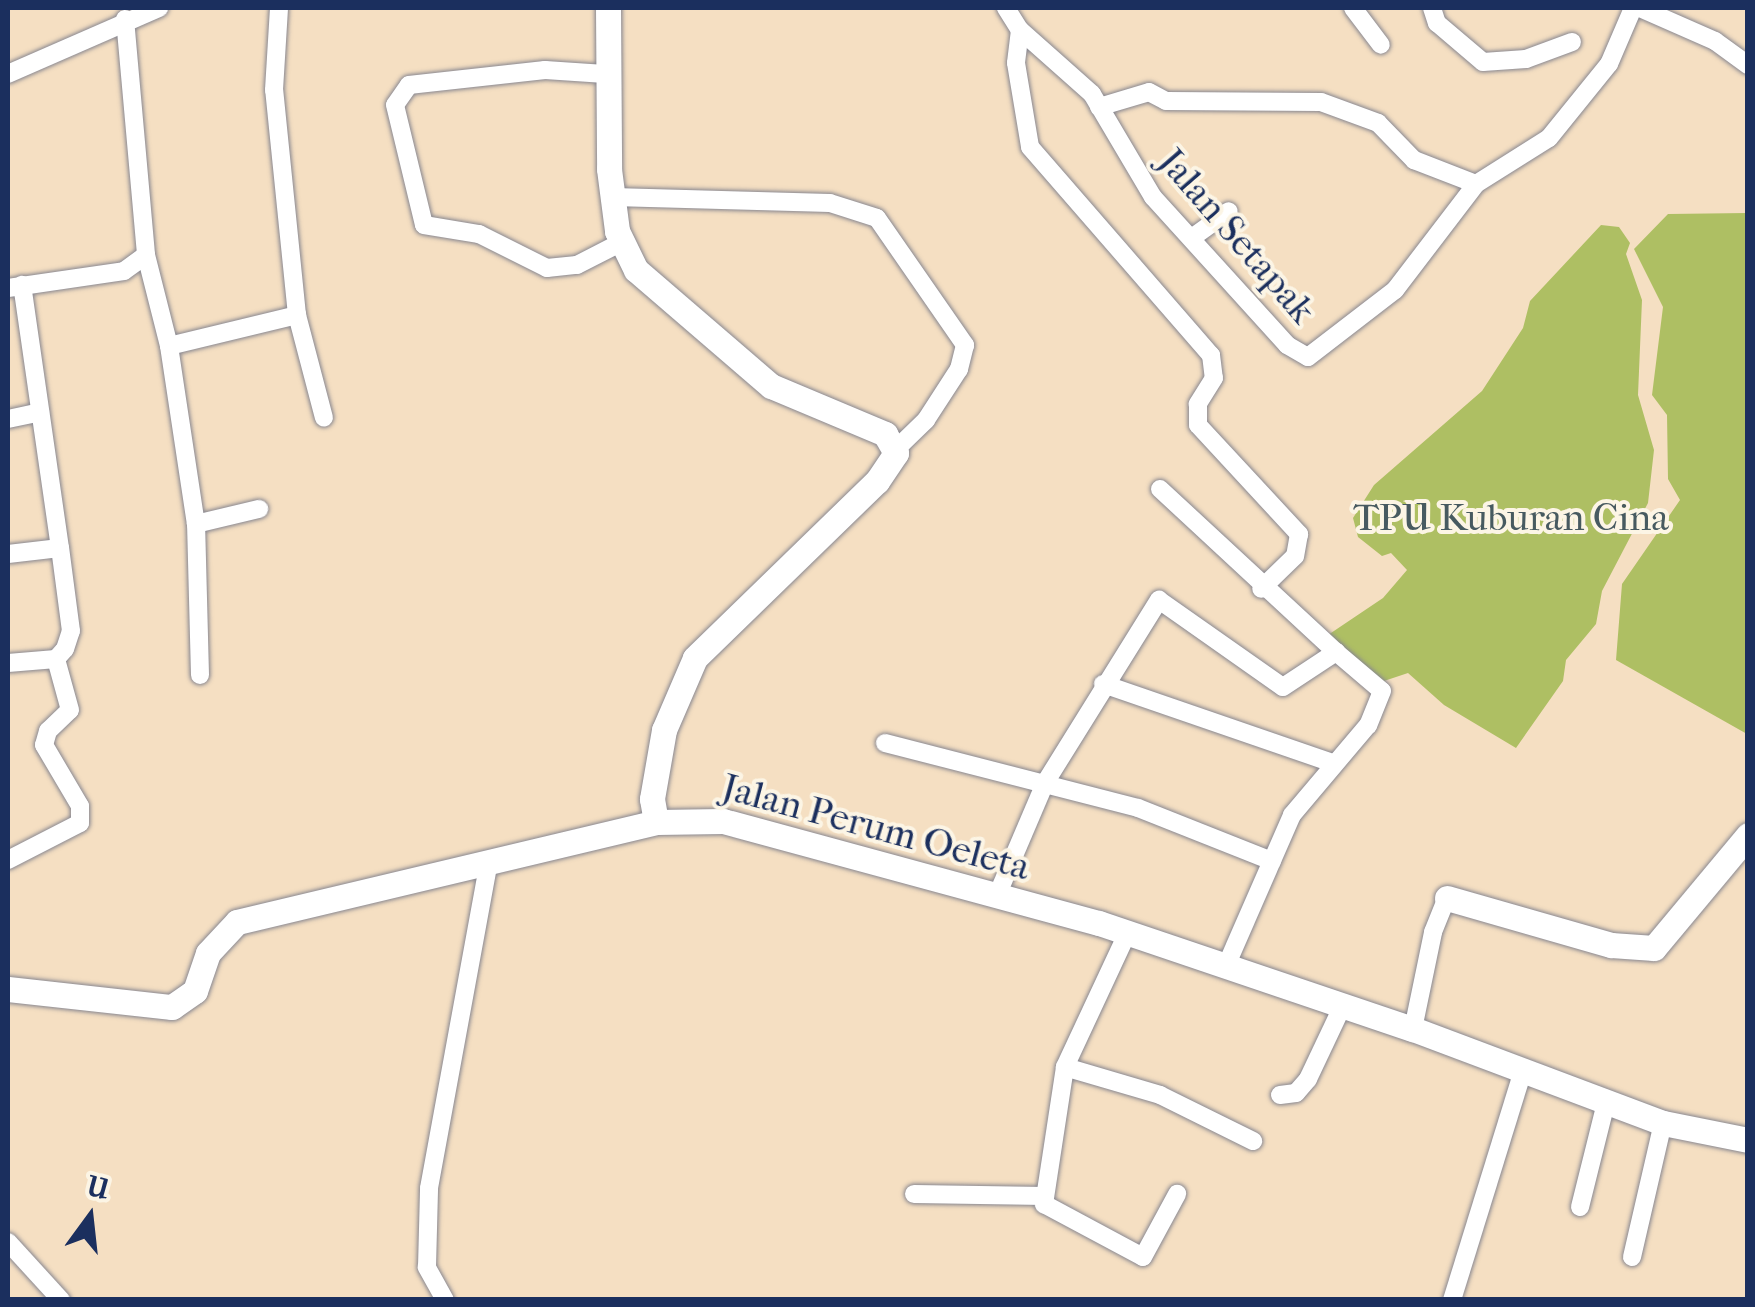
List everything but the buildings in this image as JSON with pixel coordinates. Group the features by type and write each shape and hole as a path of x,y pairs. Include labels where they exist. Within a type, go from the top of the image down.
{"street":[{"path":"8,74 125,18 159,8"},
{"path":"279,8 274,90 297,315 324,418"},
{"path":"608,8 606,74 612,197 620,243 647,285 772,386 886,434 895,450"},
{"name":"Jalan Setapak","path":"1006,8 1020,30 1048,48 1099,108 1136,174 1286,345 1308,357 1395,290 1476,184 1549,138 1609,64 1637,8"},
{"path":"1353,8 1382,45"},
{"path":"1432,8 1430,16 1464,52 1504,64 1572,42"},
{"path":"1637,8 1698,32 1748,65"},
{"path":"125,18 146,255 168,346 196,524 200,675"},
{"path":"1020,30 1016,63 1030,147 1211,355 1214,378 1198,404 1198,424 1299,534 1295,556 1261,589"},
{"path":"606,74 545,70 408,85 395,104 424,225 479,234 547,268 577,265 620,243"},
{"path":"1099,108 1139,92 1166,101 1321,102 1378,123 1414,160 1476,184"},
{"path":"612,197 830,204 877,218 965,345 959,369 926,420 895,450 877,481 695,658 664,730 652,799 656,822"},
{"path":"1193,237 1229,212"},
{"path":"8,860 80,823 80,806 44,745 48,731 70,710 56,659 70,631 40,412 14,287 124,271 146,255"},
{"path":"168,346 297,315"},
{"path":"8,420 40,412"},
{"path":"1160,489 1261,589 1382,691 1368,725 1292,815 1225,968"},
{"path":"196,524 259,510"},
{"path":"8,554 60,548"},
{"path":"996,898 1045,783 1103,684 1159,600 1283,686 1336,652"},
{"path":"8,663 56,659"},
{"path":"1103,684 1332,763"},
{"path":"885,743 1045,783 1204,830 1272,861"},
{"name":"Jalan Perum Oeleta","path":"8,988 172,1007 195,992 208,952 237,922 656,822 745,824 1126,936 1343,1005 1663,1123 1748,1140"},
{"path":"1412,1029 1446,898 1611,945 1654,948 1748,835"},
{"path":"445,1300 427,1268 429,1188 489,861"},
{"path":"1126,936 1065,1067 1051,1126 1044,1204 1144,1258 1177,1194"},
{"path":"1280,1094 1296,1093 1308,1079 1343,1005"},
{"path":"1065,1067 1160,1095 1252,1141"},
{"path":"1452,1300 1522,1074"},
{"path":"1580,1207 1606,1104"},
{"path":"1632,1257 1663,1123"},
{"path":"914,1194 1045,1196"},
{"path":"8,1242 60,1300"}],"green space":[{"path":"1748,213 1747,734 1616,660 1622,584 1680,500 1668,479 1667,415 1652,395 1663,307 1634,249 1668,214"},
{"name":"TPU Kuburan Cina","path":"1601,225 1619,227 1630,243 1626,254 1642,300 1638,395 1654,450 1648,503 1602,591 1596,624 1566,660 1563,681 1516,748 1444,705 1408,673 1384,681 1325,637 1383,598 1407,570 1391,553 1382,556 1358,537 1353,518 1374,485 1482,391 1523,328 1530,301"}]}
